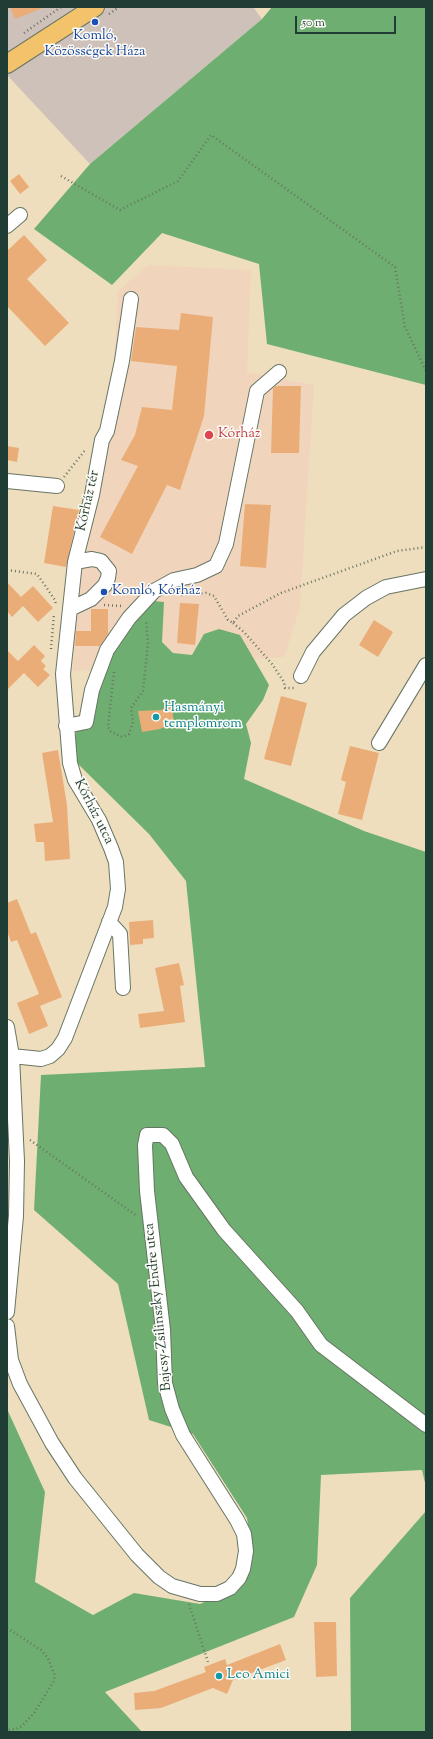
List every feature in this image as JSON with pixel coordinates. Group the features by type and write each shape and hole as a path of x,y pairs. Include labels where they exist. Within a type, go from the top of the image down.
{"main road":[{"path":"7,64 95,7"}],"street":[{"path":"7,226 20,215"},
{"name":"Kórház tér","path":"75,562 92,495 102,440 107,431 122,361 131,299"},
{"path":"66,726 86,722 92,690 107,650 129,618 154,591 174,580 197,574 216,566 226,544 257,391 279,372"},
{"path":"7,481 57,486"},
{"path":"70,609 91,599 105,585 109,571 101,561 92,559 75,562"},
{"name":"Kórház utca","path":"12,1056 41,1060 50,1056 58,1049 65,1038 115,907 118,889 116,862 99,820 75,780 70,762 63,674 75,562"},
{"path":"301,676 313,652 344,615 366,598 386,587 426,579"},
{"path":"379,742 426,665"},
{"path":"109,922 120,934 123,988"},
{"path":"7,1027 12,1056 16,1131 16,1216 7,1312"},
{"name":"Bajcsy-Zsilinszky Endre utca","path":"7,1326 11,1360 20,1384 52,1443 75,1478 137,1555 159,1578 172,1586 185,1591 217,1594 230,1588 239,1578 243,1569 246,1550 244,1534 237,1520 183,1435 172,1409 165,1383 163,1330 147,1191 145,1145 147,1135 163,1135 172,1144 186,1177 224,1230 297,1311 321,1345 426,1425"}],"path":[{"path":"18,37 61,7"},
{"path":"61,176 120,210 178,181 211,135 395,266 405,326 426,371"},
{"path":"57,486 86,448 102,440"},
{"path":"233,623 238,616 281,593 397,551 426,547"},
{"path":"7,570 38,574 47,587"},
{"path":"174,580 182,595 206,593 214,596 228,620 244,632 272,664 284,682"},
{"path":"91,599 100,605 139,608 144,606 147,610 148,643 146,679 143,691 131,708 132,728 129,734 122,737 110,731 108,726 115,667"},
{"path":"16,1131 151,1226"},
{"path":"185,1591 208,1662"},
{"path":"7,1628 41,1650 50,1662 55,1676 54,1682 30,1717 22,1726 16,1729 7,1730"}],"shaded area":[{"path":"7,7 253,7 262,19 90,164 7,75"},
{"name":"Kórház","path":"148,265 251,270 247,372 314,385 300,608 284,657 146,668 73,671 75,601 102,484 113,384 118,291"}],"green space":[{"path":"272,7 426,7 426,385 267,344 259,264 162,233 112,285 34,229 90,164 262,19"},
{"path":"153,601 164,602 162,642 173,653 192,655 204,634 219,629 240,635 269,685 263,700 246,724 251,743 244,779 364,831 426,852 426,1487 422,1470 321,1475 317,1565 294,1617 105,1692 142,1732 7,1732 7,1409 45,1492 35,1582 93,1615 134,1593 200,1604 241,1586 253,1558 247,1518 193,1434 149,1420 118,1284 34,1210 41,1075 205,1067 186,881 149,834 76,762 76,727 106,655"},
{"path":"426,1511 426,1732 351,1732 350,1598"}],"building":[{"path":"10,7 42,7 43,8 15,19"},
{"path":"19,174 29,187 20,194 10,181"},
{"path":"24,235 47,260 27,279 69,323 45,346 7,306 7,251"},
{"path":"181,313 213,317 204,416 180,490 167,485 132,554 100,537 138,466 121,460 135,435 142,407 172,410 177,366 131,361 136,327 179,330"},
{"path":"276,386 301,386 299,453 271,453 273,388"},
{"path":"7,446 19,448 17,462 7,460"},
{"path":"245,504 271,505 266,568 240,566"},
{"path":"53,506 79,510 66,567 44,563"},
{"path":"7,582 21,597 33,586 53,608 38,622 23,606 12,617 7,611"},
{"path":"180,603 199,604 195,645 177,643"},
{"path":"91,609 108,609 108,634 100,646 75,646 76,631 91,631"},
{"path":"374,620 393,632 378,657 359,645"},
{"path":"34,645 45,656 41,661 46,666 43,669 50,675 38,687 24,673 7,690 7,650 18,661"},
{"path":"281,696 307,703 291,766 264,759"},
{"name":"Hasmányi templomrom","path":"165,707 172,708 174,723 160,729 142,732 138,711 162,710"},
{"path":"350,746 379,753 362,820 338,814 346,782 341,780"},
{"path":"58,750 67,805 70,859 45,861 44,842 36,842 34,824 53,822 42,753"},
{"path":"17,899 31,934 36,932 62,997 40,1006 48,1026 29,1034 17,1003 39,994 17,940 11,942 7,931 7,903"},
{"path":"153,920 154,938 143,939 143,944 130,945 129,922"},
{"path":"179,963 184,985 180,986 185,1022 140,1028 138,1014 164,1011 155,968"},
{"path":"314,1622 336,1622 337,1676 316,1677"},
{"name":"Leo Amici","path":"280,1644 286,1660 233,1680 227,1694 213,1688 161,1708 135,1710 134,1693 154,1691 206,1672 204,1667 225,1659 227,1665"}],"place":[{"name":"Komló, Közösségek Háza","path":"95,22"},
{"name":"Kórház","path":"209,435"},
{"name":"Komló, Kórház","path":"104,592"},
{"name":"Hasmányi templomrom","path":"156,717"},
{"name":"Leo Amici","path":"219,1676"}]}
